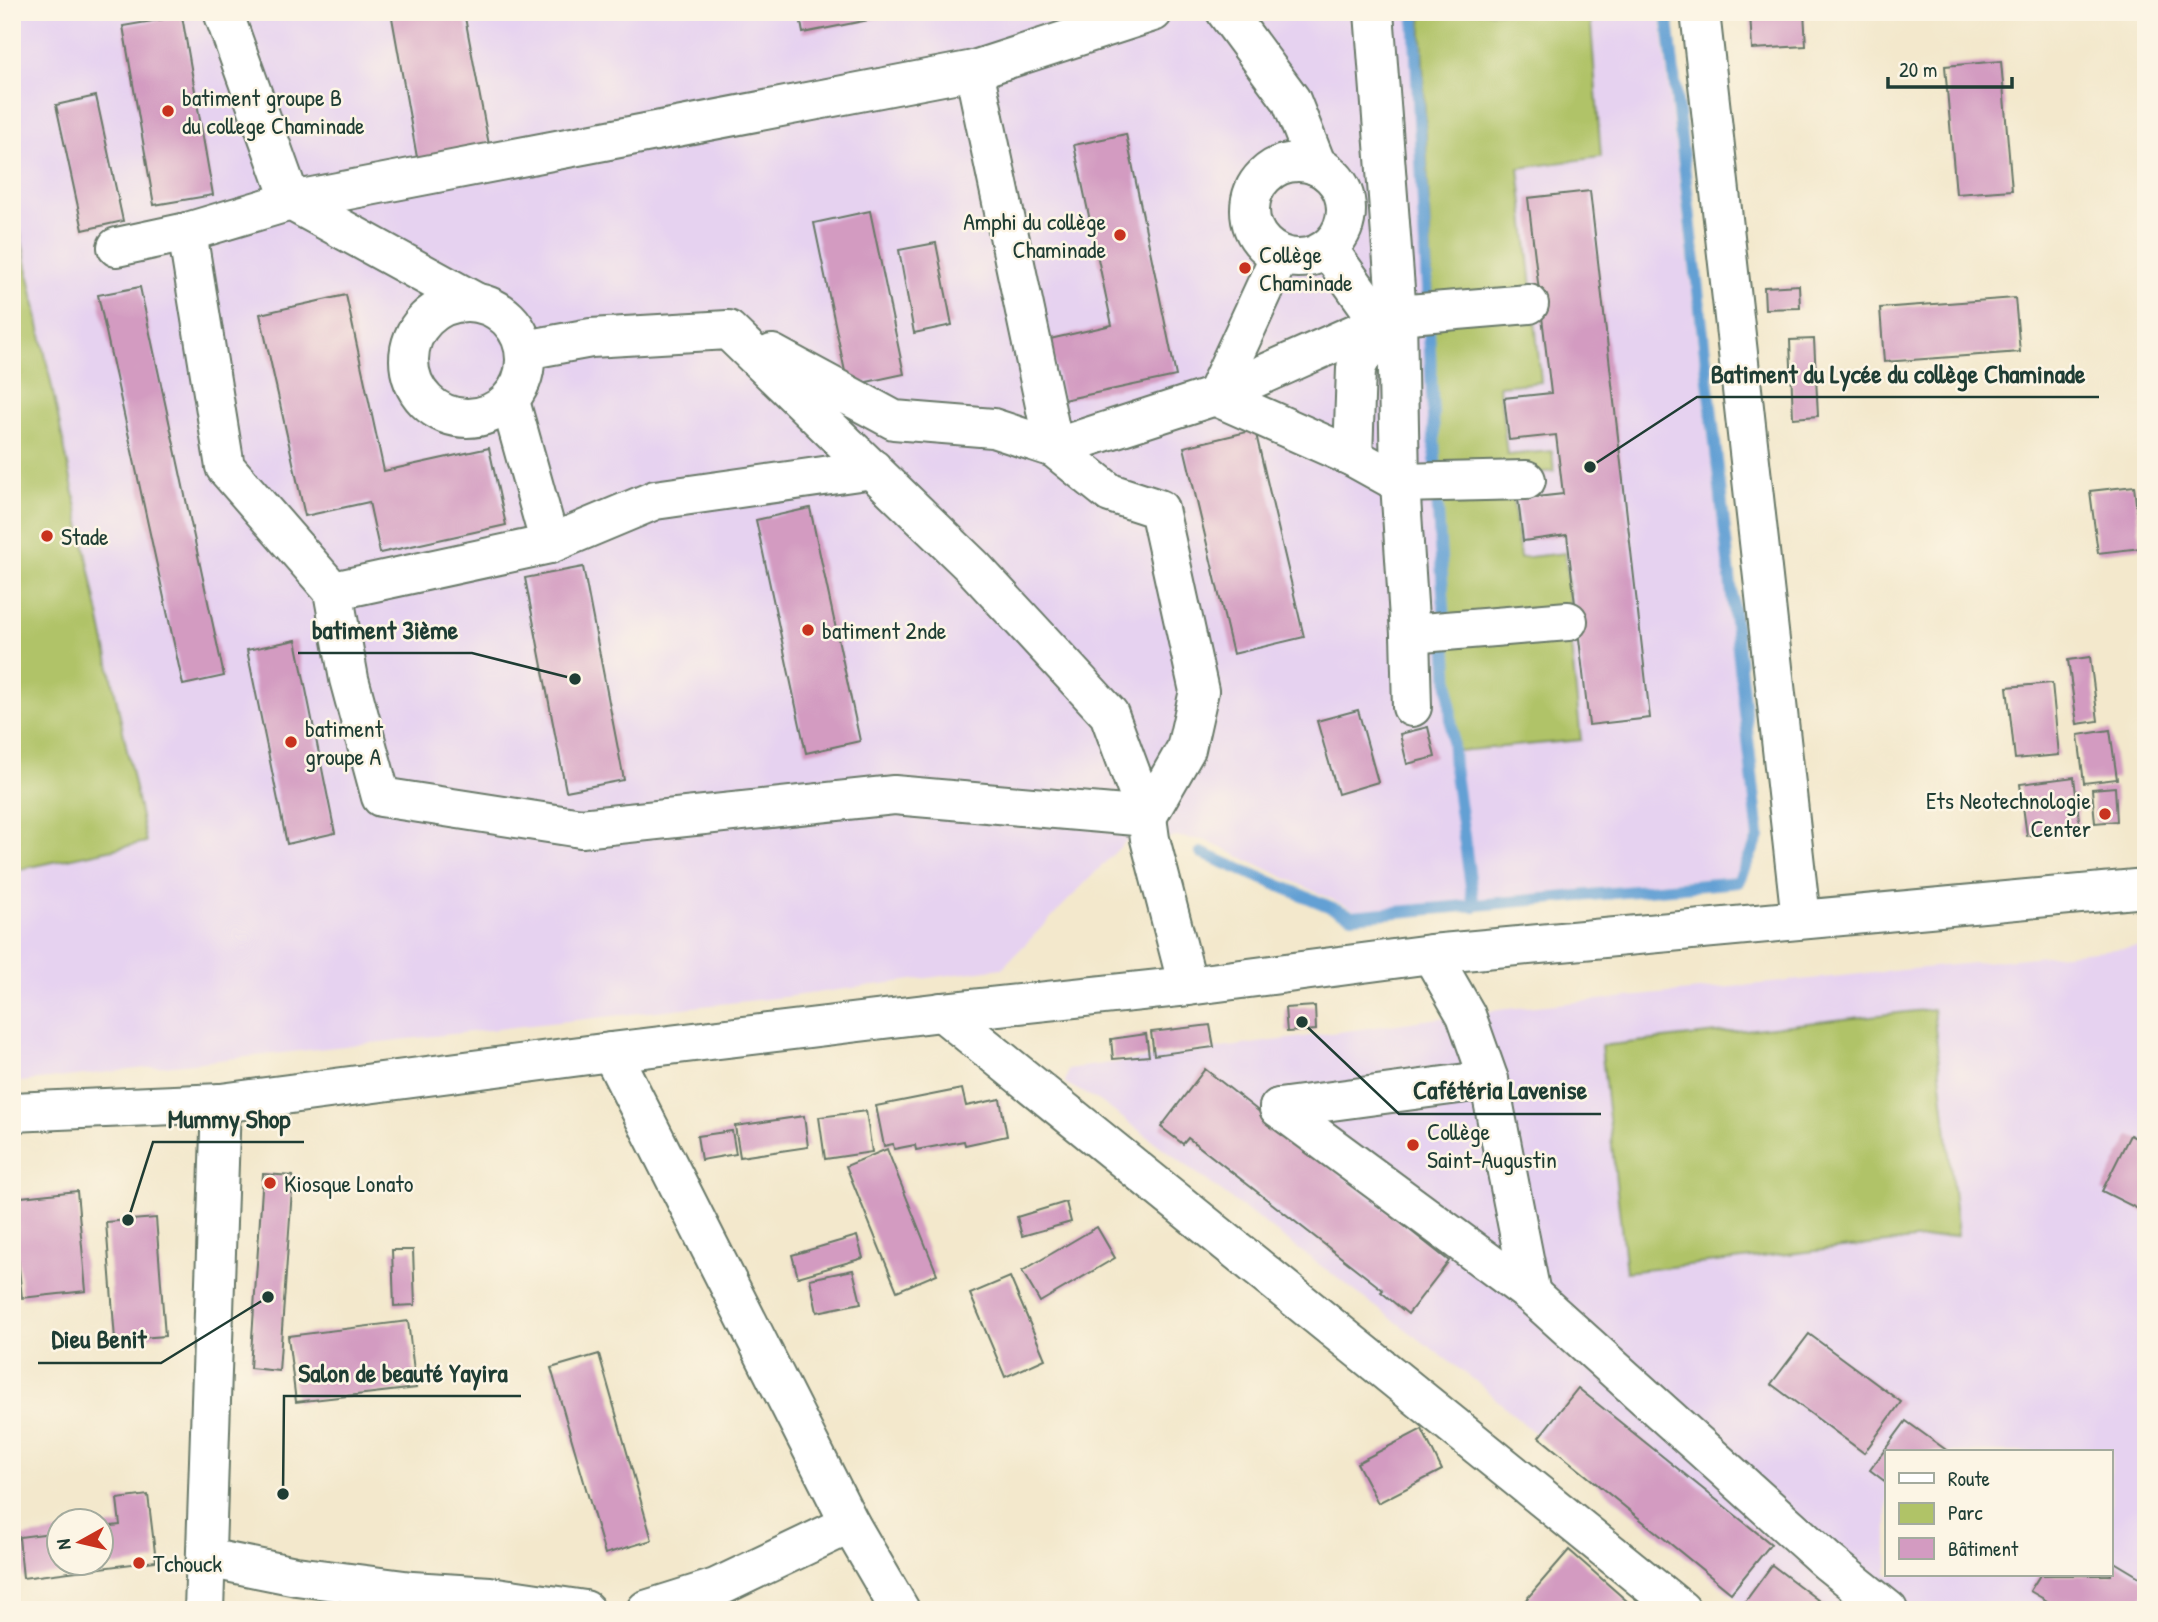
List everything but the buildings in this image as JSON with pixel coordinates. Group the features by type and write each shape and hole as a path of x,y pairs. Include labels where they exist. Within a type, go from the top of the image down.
{"street":[{"path":"223,12 290,201 475,302 493,307 508,318 519,333 525,350 525,369 520,386 510,401 495,412 478,419 442,413 427,402 416,388 410,371 409,352 415,334 425,319 440,308 475,302"},
{"path":"117,247 187,232 290,201 974,70 1153,12"},
{"path":"1226,12 1291,100 1317,166"},
{"path":"1374,12 1412,708"},
{"path":"1700,12 1801,919"},
{"path":"974,70 1054,448"},
{"path":"1301,162 1317,166 1331,175 1342,188 1347,204 1346,221 1339,237 1328,249 1313,257 1296,259 1280,255 1266,246 1255,233 1251,200 1269,172 1284,164 1301,162"},
{"path":"187,232 225,467 333,591 349,679 381,797 581,828 894,795 1147,817"},
{"path":"1328,249 1389,318"},
{"path":"1215,396 1280,255"},
{"path":"1054,448 1215,396 1389,318 1529,304"},
{"path":"1353,457 1356,368 1389,318"},
{"path":"728,330 973,567 1109,714 1147,817 1150,839 1188,986"},
{"path":"525,350 591,338 728,330 894,420 993,428 1054,448 1110,493 1159,509 1199,691 1186,749 1147,817"},
{"path":"1215,396 1353,457 1400,483 1526,480"},
{"path":"510,401 551,544"},
{"path":"333,591 551,544 655,500 873,469"},
{"path":"1410,634 1568,621"},
{"path":"12,1112 221,1103 611,1052 942,1012 1188,986 1431,954 2146,888"},
{"path":"1431,954 1466,1015 1489,1080 1531,1294"},
{"path":"942,1012 1681,1610"},
{"path":"611,1052 849,1524 900,1610"},
{"path":"1489,1080 1279,1108 1531,1294 1827,1561 1888,1610"},
{"path":"204,1610 221,1103"},
{"path":"646,1610 716,1588 849,1524"},
{"path":"207,1558 296,1576 412,1591 490,1596 586,1610"}],"shaded area":[{"path":"12,12 1660,12 1753,835 1734,876 1355,910 1204,840 1179,837 1126,841 1002,968 793,996 12,1083"},
{"path":"2146,946 2146,1610 1750,1610 1539,1437 1478,1383 1101,1102 1065,1083 1068,1069 1506,1009"}],"green space":[{"path":"1421,12 1590,12 1601,157 1519,168 1533,297 1433,305"},
{"name":"Stade","path":"19,228 146,842 12,871 12,230"},
{"path":"1534,310 1541,382 1499,386 1507,455 1552,451 1554,471 1439,483 1433,317"},
{"path":"1440,495 1513,499 1520,558 1565,553 1571,615 1449,627"},
{"path":"1569,627 1581,740 1458,751 1449,638"},
{"path":"1933,1009 1958,1235 1626,1272 1601,1046"}],"waterway":[{"path":"1414,12 1436,479 1454,767 1474,907"},
{"path":"1201,853 1352,916 1738,882 1759,837 1667,12"}],"place":[{"name":"batiment groupe B du college Chaminade","path":"168,111"},
{"name":"Amphi du collège Chaminade","path":"1120,235"},
{"name":"Collège Chaminade","path":"1245,268"},
{"name":"Batiment du Lycée du collège Chaminade","path":"1590,467"},
{"name":"Stade","path":"47,536"},
{"name":"batiment 2nde","path":"808,630"},
{"name":"batiment 3ième","path":"575,679"},
{"name":"batiment groupe A","path":"291,742"},
{"name":"Ets Neotechnologie Center","path":"2105,814"},
{"name":"Cafétéria Lavenise","path":"1302,1022"},
{"name":"Collège Saint-Augustin","path":"1413,1145"},
{"name":"Kiosque Lonato","path":"270,1183"},
{"name":"Mummy Shop","path":"128,1220"},
{"name":"Dieu Benit","path":"268,1297"},
{"name":"Salon de beauté Yayira","path":"283,1494"},
{"name":"Tchouck","path":"139,1563"}]}
